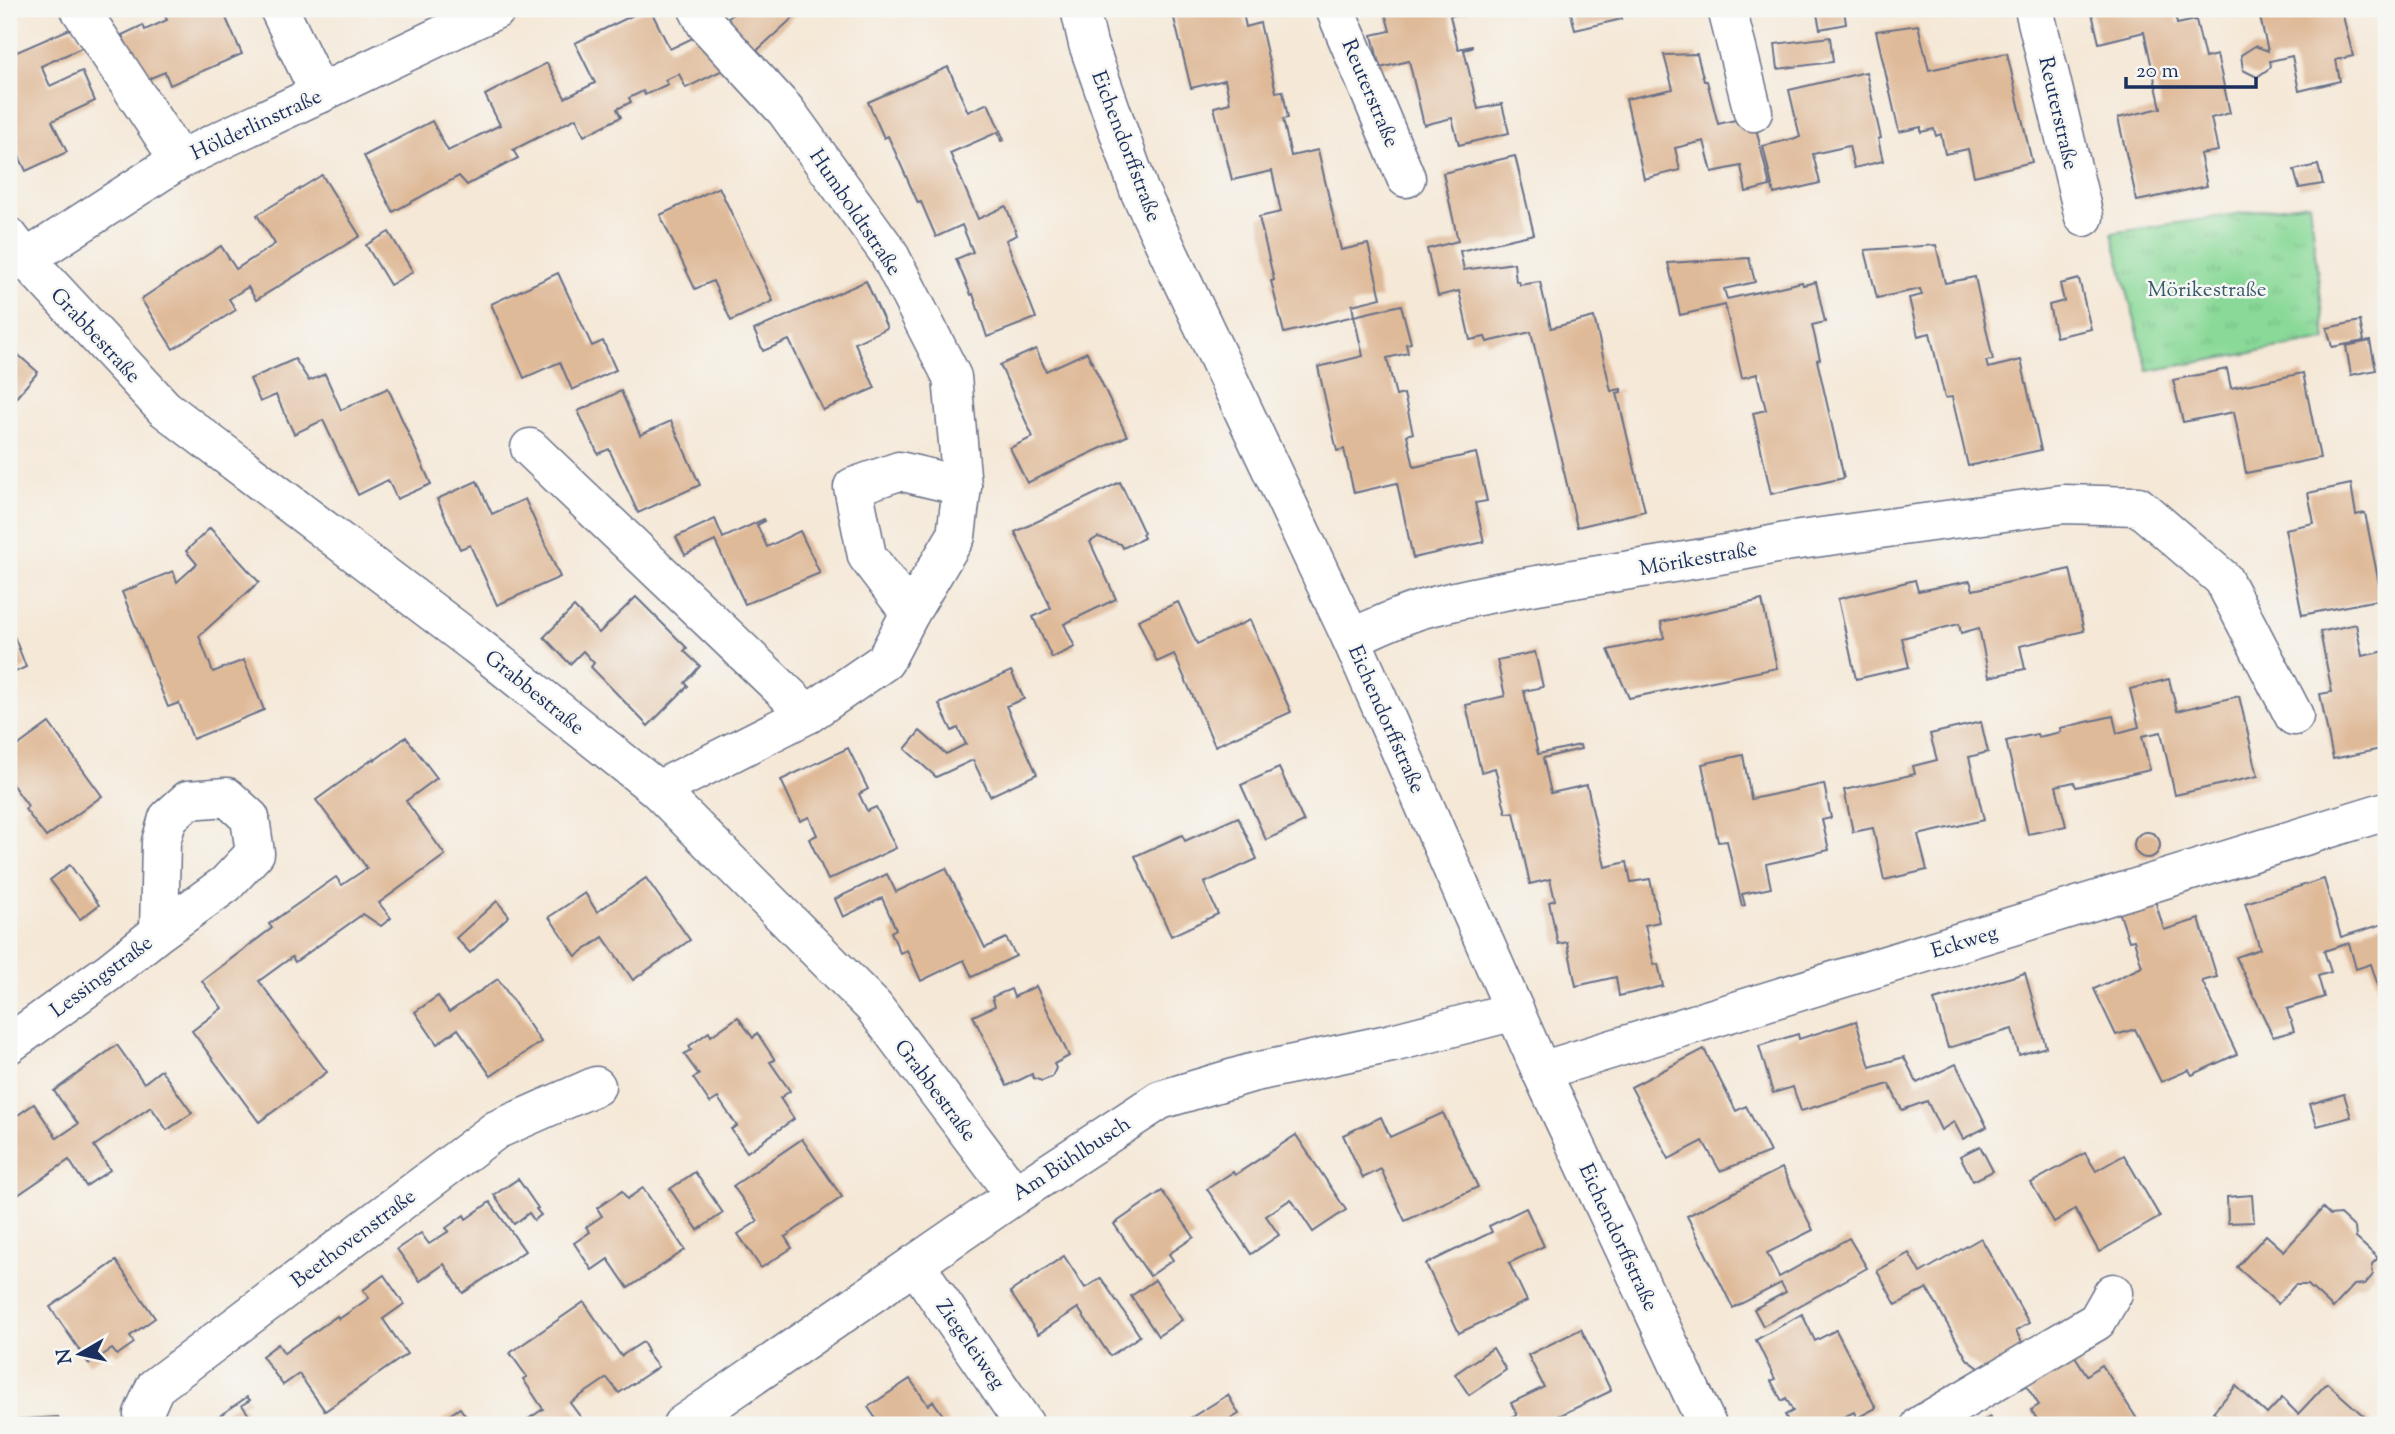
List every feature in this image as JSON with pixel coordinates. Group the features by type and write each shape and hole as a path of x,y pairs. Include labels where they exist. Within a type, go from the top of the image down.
{"street":[{"path":"80,9 178,160"},
{"path":"279,9 320,94"},
{"name":"Humboldtstraße","path":"658,790 808,714 885,661 910,613 956,537 962,486 952,377 888,253 786,111 706,24 698,9"},
{"name":"Eichendorffstraße","path":"1080,9 1088,44 1139,190 1351,638 1541,1071 1707,1425"},
{"name":"Reuterstraße","path":"1335,9 1406,178"},
{"path":"1727,9 1753,112"},
{"name":"Reuterstraße","path":"2034,9 2084,217"},
{"name":"Hölderlinstraße","path":"18,248 178,160 492,10"},
{"name":"Grabbestraße","path":"18,248 164,408 476,645 658,790 874,1007 1015,1195"},
{"path":"530,448 808,714"},
{"path":"910,613 867,556 853,488 899,471 962,486"},
{"name":"Mörikestraße","path":"1351,638 1423,609 1552,582 1785,542 2063,505 2138,506 2223,579 2294,716"},
{"name":"Eckweg","path":"1541,1071 2386,811"},
{"name":"Lessingstraße","path":"9,1044 109,972 159,932"},
{"name":"Am Bühlbusch","path":"682,1425 1015,1195 1160,1100 1251,1073 1392,1043 1515,1011"},
{"name":"Beethovenstraße","path":"145,1425 143,1414 155,1387 496,1130 596,1087"},
{"name":"Ziegeleiweg","path":"915,1264 1025,1425"},
{"path":"1921,1425 2096,1321 2113,1293"}],"green space":[{"name":"Mörikestraße","path":"2309,203 2326,340 2148,371 2112,233"}],"building":[{"path":"162,9 222,9 242,54 170,85 165,72 143,81 122,35 143,25 145,30 167,20"},
{"path":"650,9 670,49 701,34 729,67 686,88 679,74 665,80 668,84 645,95 643,91 629,98 631,102 617,109 621,117 584,136 576,118 513,150 518,158 467,185 459,176 393,212 364,156 432,121 448,151 500,125 485,95 547,63 565,98 595,83 575,43"},
{"path":"739,9 791,9 796,15 752,55 724,22"},
{"path":"1242,9 1246,27 1260,23 1276,92 1283,91 1288,118 1283,119 1291,156 1318,150 1341,250 1368,244 1381,298 1352,305 1354,316 1284,333 1259,217 1281,212 1272,171 1232,180 1214,107 1230,103 1225,80 1191,88 1172,10"},
{"path":"1384,9 1468,9 1469,12 1450,16 1458,49 1472,46 1464,50 1478,109 1502,104 1509,133 1459,145 1452,118 1424,125 1409,61 1380,68 1372,35 1390,31"},
{"path":"1570,9 1620,9 1622,19 1575,30"},
{"path":"1816,9 1844,9 1846,24 1820,29"},
{"path":"2091,9 2174,9 2177,24 2196,20 2205,58 2217,55 2230,113 2211,118 2218,151 2200,154 2207,186 2137,201 2118,118 2161,108 2144,32 2099,43"},
{"path":"2281,9 2350,9 2342,12 2353,56 2336,60 2340,81 2299,91 2292,56 2270,61 2271,67 2257,77 2243,70 2241,55 2255,46 2268,51 2259,13"},
{"path":"1918,25 1929,70 2007,53 2032,162 1974,176 1968,149 1945,154 1941,134 1936,136 1934,129 1921,132 1921,127 1899,132 1876,31"},
{"path":"72,28 84,47 41,66 50,86 82,71 95,101 52,121 67,152 26,171 9,135 9,103 12,102 9,95 9,34 17,52"},
{"path":"1830,37 1833,62 1778,69 1775,44"},
{"path":"1697,54 1718,124 1753,116 1770,186 1746,192 1741,166 1712,172 1704,141 1675,148 1680,170 1644,179 1626,99 1673,89 1664,55"},
{"path":"948,67 968,112 988,103 1004,140 1001,141 998,132 950,153 978,219 1006,206 1017,235 1006,240 1036,318 987,337 973,294 971,295 956,259 973,252 962,225 936,237 888,136 884,138 868,102"},
{"path":"1866,72 1881,138 1878,139 1883,161 1854,168 1849,146 1813,154 1820,183 1774,194 1763,146 1800,137 1789,90"},
{"path":"1515,156 1534,234 1460,251 1464,270 1514,263 1516,282 1519,281 1520,285 1540,282 1551,328 1594,317 1611,391 1621,389 1621,392 1617,393 1645,511 1577,527 1531,332 1487,342 1485,337 1470,340 1459,291 1438,296 1427,249 1458,241 1443,173"},
{"path":"2318,165 2323,184 2299,188 2294,170"},
{"path":"322,175 360,236 256,300 248,287 229,299 236,310 173,349 141,299 221,246 236,269 275,244 257,215"},
{"path":"719,187 773,301 731,321 713,281 695,289 660,215"},
{"path":"389,232 413,272 390,285 366,245"},
{"path":"1936,245 1945,283 1975,277 1993,360 1986,361 1988,368 2021,360 2041,450 1968,466 1952,397 1945,398 1930,333 1918,336 1909,298 1922,295 1920,289 1877,298 1865,250"},
{"path":"1749,258 1755,282 1724,289 1727,299 1802,282 1803,285 1816,282 1825,322 1812,325 1820,359 1817,360 1844,478 1771,494 1753,413 1766,410 1757,374 1742,378 1725,305 1680,315 1668,263"},
{"path":"558,273 592,346 603,341 616,370 572,390 560,362 524,378 491,304"},
{"path":"2079,279 2091,329 2056,337 2049,305 2064,301 2060,284"},
{"path":"866,281 887,328 855,343 875,388 823,410 789,340 763,351 754,330"},
{"path":"1401,305 1411,343 1406,344 1408,353 1387,358 1396,396 1404,394 1413,433 1407,435 1414,467 1476,453 1487,501 1475,503 1484,542 1413,558 1397,483 1354,493 1344,449 1337,451 1318,367 1363,356 1354,316"},
{"path":"2360,321 2364,341 2332,347 2327,328"},
{"path":"2370,341 2376,370 2351,375 2346,346"},
{"path":"9,347 38,372 9,406"},
{"path":"1036,349 1046,371 1087,352 1127,436 1027,483 1010,448 1033,437 1000,365"},
{"path":"295,359 309,381 325,374 341,410 388,388 431,484 397,499 388,480 358,495 323,420 294,434 276,395 260,402 250,379"},
{"path":"2227,369 2231,388 2303,373 2320,458 2246,473 2234,412 2183,422 2173,380"},
{"path":"621,391 640,435 671,421 700,485 638,513 609,449 598,454 578,411"},
{"path":"477,481 492,514 525,499 560,577 497,605 470,545 460,549 437,499"},
{"path":"1120,482 1144,538 1123,548 1121,544 1098,537 1090,542 1116,599 1064,624 1075,647 1052,658 1033,617 1051,608 1015,532"},
{"path":"2351,484 2356,515 2365,513 2382,599 2302,615 2285,529 2314,523 2308,493"},
{"path":"715,519 723,538 764,519 765,521 757,525 767,547 800,531 820,573 745,604 715,541 685,555 676,537"},
{"path":"210,528 259,582 199,636 213,672 244,660 264,710 193,739 179,703 168,707 122,592 173,571 177,582 197,564 186,551"},
{"path":"2070,569 2084,631 2020,646 2025,669 1989,677 1979,628 1961,633 1959,624 1902,638 1909,667 1856,679 1838,599 1915,580 1918,591 1970,581 1973,590"},
{"path":"636,597 687,648 684,651 700,666 685,683 688,686 648,726 591,667 594,663 583,651 570,664 544,637 574,607 599,633"},
{"path":"1762,600 1777,668 1629,698 1608,650 1664,638 1661,622"},
{"path":"1178,602 1197,644 1250,620 1291,712 1215,746 1174,654 1157,662 1138,620"},
{"path":"9,623 26,667 9,675"},
{"path":"2356,624 2362,656 2386,651 2386,748 2333,759 2320,694 2332,692 2320,632"},
{"path":"1535,652 1543,687 1524,691 1538,754 1580,745 1581,749 1543,758 1551,793 1587,785 1605,867 1627,862 1631,882 1650,879 1659,922 1645,925 1654,965 1658,964 1663,986 1619,996 1616,977 1576,986 1567,942 1558,944 1549,902 1555,900 1550,879 1530,884 1514,812 1506,813 1495,768 1481,772 1466,705 1505,696 1497,660"},
{"path":"1011,671 1024,699 1006,706 1037,774 990,796 973,760 936,777 905,749 920,731 946,754 966,744 958,728 952,731 939,704"},
{"path":"2169,679 2177,711 2239,696 2258,776 2175,795 2161,732 2142,736 2150,770 2076,787 2074,782 2056,786 2066,826 2028,834 2006,741 2061,732 2060,728 2113,716 2117,733 2139,727 2130,689"},
{"path":"1981,722 1988,752 1969,757 1984,820 1918,835 1927,870 1884,880 1873,828 1853,832 1844,790 1915,774 1913,766 1937,760 1930,734"},
{"path":"49,723 102,796 46,837 25,809 28,806 9,780 9,752"},
{"path":"406,737 437,778 406,801 445,855 379,903 391,918 381,926 363,914 295,962 292,957 259,981 327,1072 259,1122 192,1031 222,1008 202,981 272,928 269,924 336,877 342,885 367,868 316,800"},
{"path":"848,748 868,789 859,794 867,811 876,807 896,848 828,880 809,839 817,835 809,817 800,821 781,780"},
{"path":"1743,755 1751,799 1824,784 1831,818 1822,820 1829,850 1766,864 1771,888 1742,894 1745,905 1742,906 1727,841 1718,842 1702,764"},
{"path":"1279,768 1304,822 1266,840 1241,785"},
{"path":"1238,817 1257,859 1204,883 1218,914 1171,936 1135,856 1182,835 1185,841"},
{"path":"2147,832 2156,836 2160,845 2156,854 2147,858 2138,854 2134,845 2138,836"},
{"path":"70,865 99,905 80,919 50,880"},
{"path":"946,868 985,948 1006,938 1016,956 972,977 964,960 921,981 907,950 900,953 891,932 896,929 882,898 843,917 835,899 887,874 896,892"},
{"path":"646,878 690,940 633,980 603,937 576,956 549,917 585,893 597,912"},
{"path":"2324,879 2341,937 2386,923 2386,997 2382,999 2371,964 2356,969 2349,943 2324,951 2331,972 2318,976 2324,997 2287,1009 2294,1031 2273,1037 2236,957 2260,949 2245,903"},
{"path":"2154,897 2164,930 2199,919 2217,977 2202,981 2237,1054 2192,1075 2189,1070 2161,1082 2135,1029 2116,1035 2094,989 2142,967 2134,940 2129,941 2118,908"},
{"path":"497,901 509,916 470,953 456,938"},
{"path":"2025,973 2046,1047 2019,1055 2012,1029 1948,1048 1934,1000"},
{"path":"498,979 541,1042 491,1076 458,1029 437,1044 415,1012 438,996 449,1012"},
{"path":"1036,986 1069,1056 1054,1064 1056,1068 1052,1077 1042,1081 1033,1078 1032,1074 1007,1086 973,1016 995,1006 992,997 1011,989 1014,997"},
{"path":"738,1017 753,1038 757,1033 775,1060 770,1062 790,1091 780,1098 794,1119 747,1152 731,1129 737,1126 718,1098 710,1103 693,1078 699,1075 684,1054 691,1050 689,1046 709,1032 711,1036"},
{"path":"1856,1021 1870,1067 1904,1057 1917,1083 1956,1064 1987,1127 1963,1139 1954,1122 1941,1130 1927,1101 1902,1110 1889,1084 1801,1111 1793,1087 1773,1093 1759,1046 1798,1034 1799,1039"},
{"path":"117,1045 144,1083 161,1070 192,1113 167,1130 151,1107 94,1146 110,1170 86,1186 69,1160 9,1201 9,1121 34,1104 57,1138 78,1124 54,1091"},
{"path":"1704,1049 1736,1111 1746,1106 1770,1152 1720,1171 1703,1141 1669,1159 1631,1087"},
{"path":"2344,1094 2351,1117 2317,1126 2310,1104"},
{"path":"1443,1113 1478,1187 1405,1221 1381,1169 1363,1178 1343,1135 1381,1117 1390,1137"},
{"path":"1296,1135 1346,1210 1313,1232 1291,1199 1266,1216 1279,1235 1251,1254 1207,1189 1233,1172 1235,1175"},
{"path":"802,1139 842,1197 785,1237 792,1248 761,1268 738,1234 758,1221 733,1186"},
{"path":"1980,1146 1993,1171 1973,1181 1960,1156"},
{"path":"2085,1153 2096,1171 2124,1155 2160,1217 2099,1252 2075,1209 2054,1222 2031,1183"},
{"path":"1782,1168 1813,1230 1767,1253 1779,1277 1849,1238 1867,1268 1763,1326 1754,1309 1786,1292 1781,1283 1733,1308 1687,1216"},
{"path":"695,1172 723,1213 698,1230 670,1189"},
{"path":"518,1179 541,1215 534,1220 529,1213 514,1224 494,1195"},
{"path":"643,1188 685,1250 628,1288 608,1259 592,1270 574,1243 590,1232 586,1227 602,1216 597,1208 622,1191 627,1199"},
{"path":"1162,1191 1194,1237 1169,1254 1173,1260 1150,1276 1114,1224"},
{"path":"2252,1195 2254,1222 2228,1223 2227,1197"},
{"path":"490,1202 525,1251 463,1293 444,1264 420,1281 397,1249 421,1233 429,1244 449,1231 446,1228 464,1215 466,1219"},
{"path":"1526,1208 1544,1246 1509,1263 1527,1301 1459,1333 1426,1264 1492,1232 1489,1226"},
{"path":"2323,1208 2330,1215 2340,1214 2355,1228 2356,1238 2378,1258 2372,1264 2373,1275 2365,1284 2354,1285 2333,1308 2308,1285 2295,1285 2278,1304 2237,1267 2266,1235 2284,1251"},
{"path":"1981,1238 2029,1323 2016,1331 2026,1350 1987,1374 1967,1359 1927,1288 1896,1305 1877,1271 1909,1253 1920,1273"},
{"path":"1064,1256 1085,1288 1101,1278 1140,1336 1110,1356 1078,1308 1038,1334 1010,1292"},
{"path":"116,1261 155,1318 130,1336 134,1343 117,1355 112,1349 89,1364 50,1307"},
{"path":"384,1275 404,1304 383,1319 407,1354 325,1411 299,1374 283,1385 262,1356 278,1344 284,1353 337,1316 339,1319 369,1298 363,1290"},
{"path":"1155,1280 1182,1320 1158,1336 1131,1296"},
{"path":"584,1302 621,1356 643,1342 648,1351 646,1352 658,1367 619,1393 607,1378 570,1403 582,1419 573,1425 527,1425 524,1422 543,1409 523,1379 527,1377 510,1353"},
{"path":"1802,1314 1815,1341 1836,1330 1876,1408 1857,1418 1854,1412 1827,1425 1790,1425 1785,1415 1793,1411 1786,1398 1782,1401 1771,1381 1775,1379 1756,1340"},
{"path":"1581,1329 1611,1391 1548,1421 1549,1425 1495,1425 1517,1415 1511,1403 1544,1387 1528,1355"},
{"path":"2069,1347 2087,1375 2102,1365 2141,1425 2041,1425 2031,1410 2039,1405 2020,1376"},
{"path":"1493,1348 1506,1370 1469,1395 1455,1374"},
{"path":"910,1379 928,1405 933,1401 950,1425 880,1425 868,1407"},
{"path":"2327,1383 2374,1425 2229,1425 2213,1412 2236,1386 2267,1414 2282,1398 2298,1414"},
{"path":"1228,1395 1239,1414 1220,1425 1186,1425 1184,1422"},
{"path":"247,1397 250,1400 242,1405 256,1425 206,1425"},
{"path":"460,1408 472,1425 435,1425"},
{"path":"58,1417 60,1425 14,1425 12,1420"},
{"path":"1990,1417 1994,1425 1975,1425"}]}
